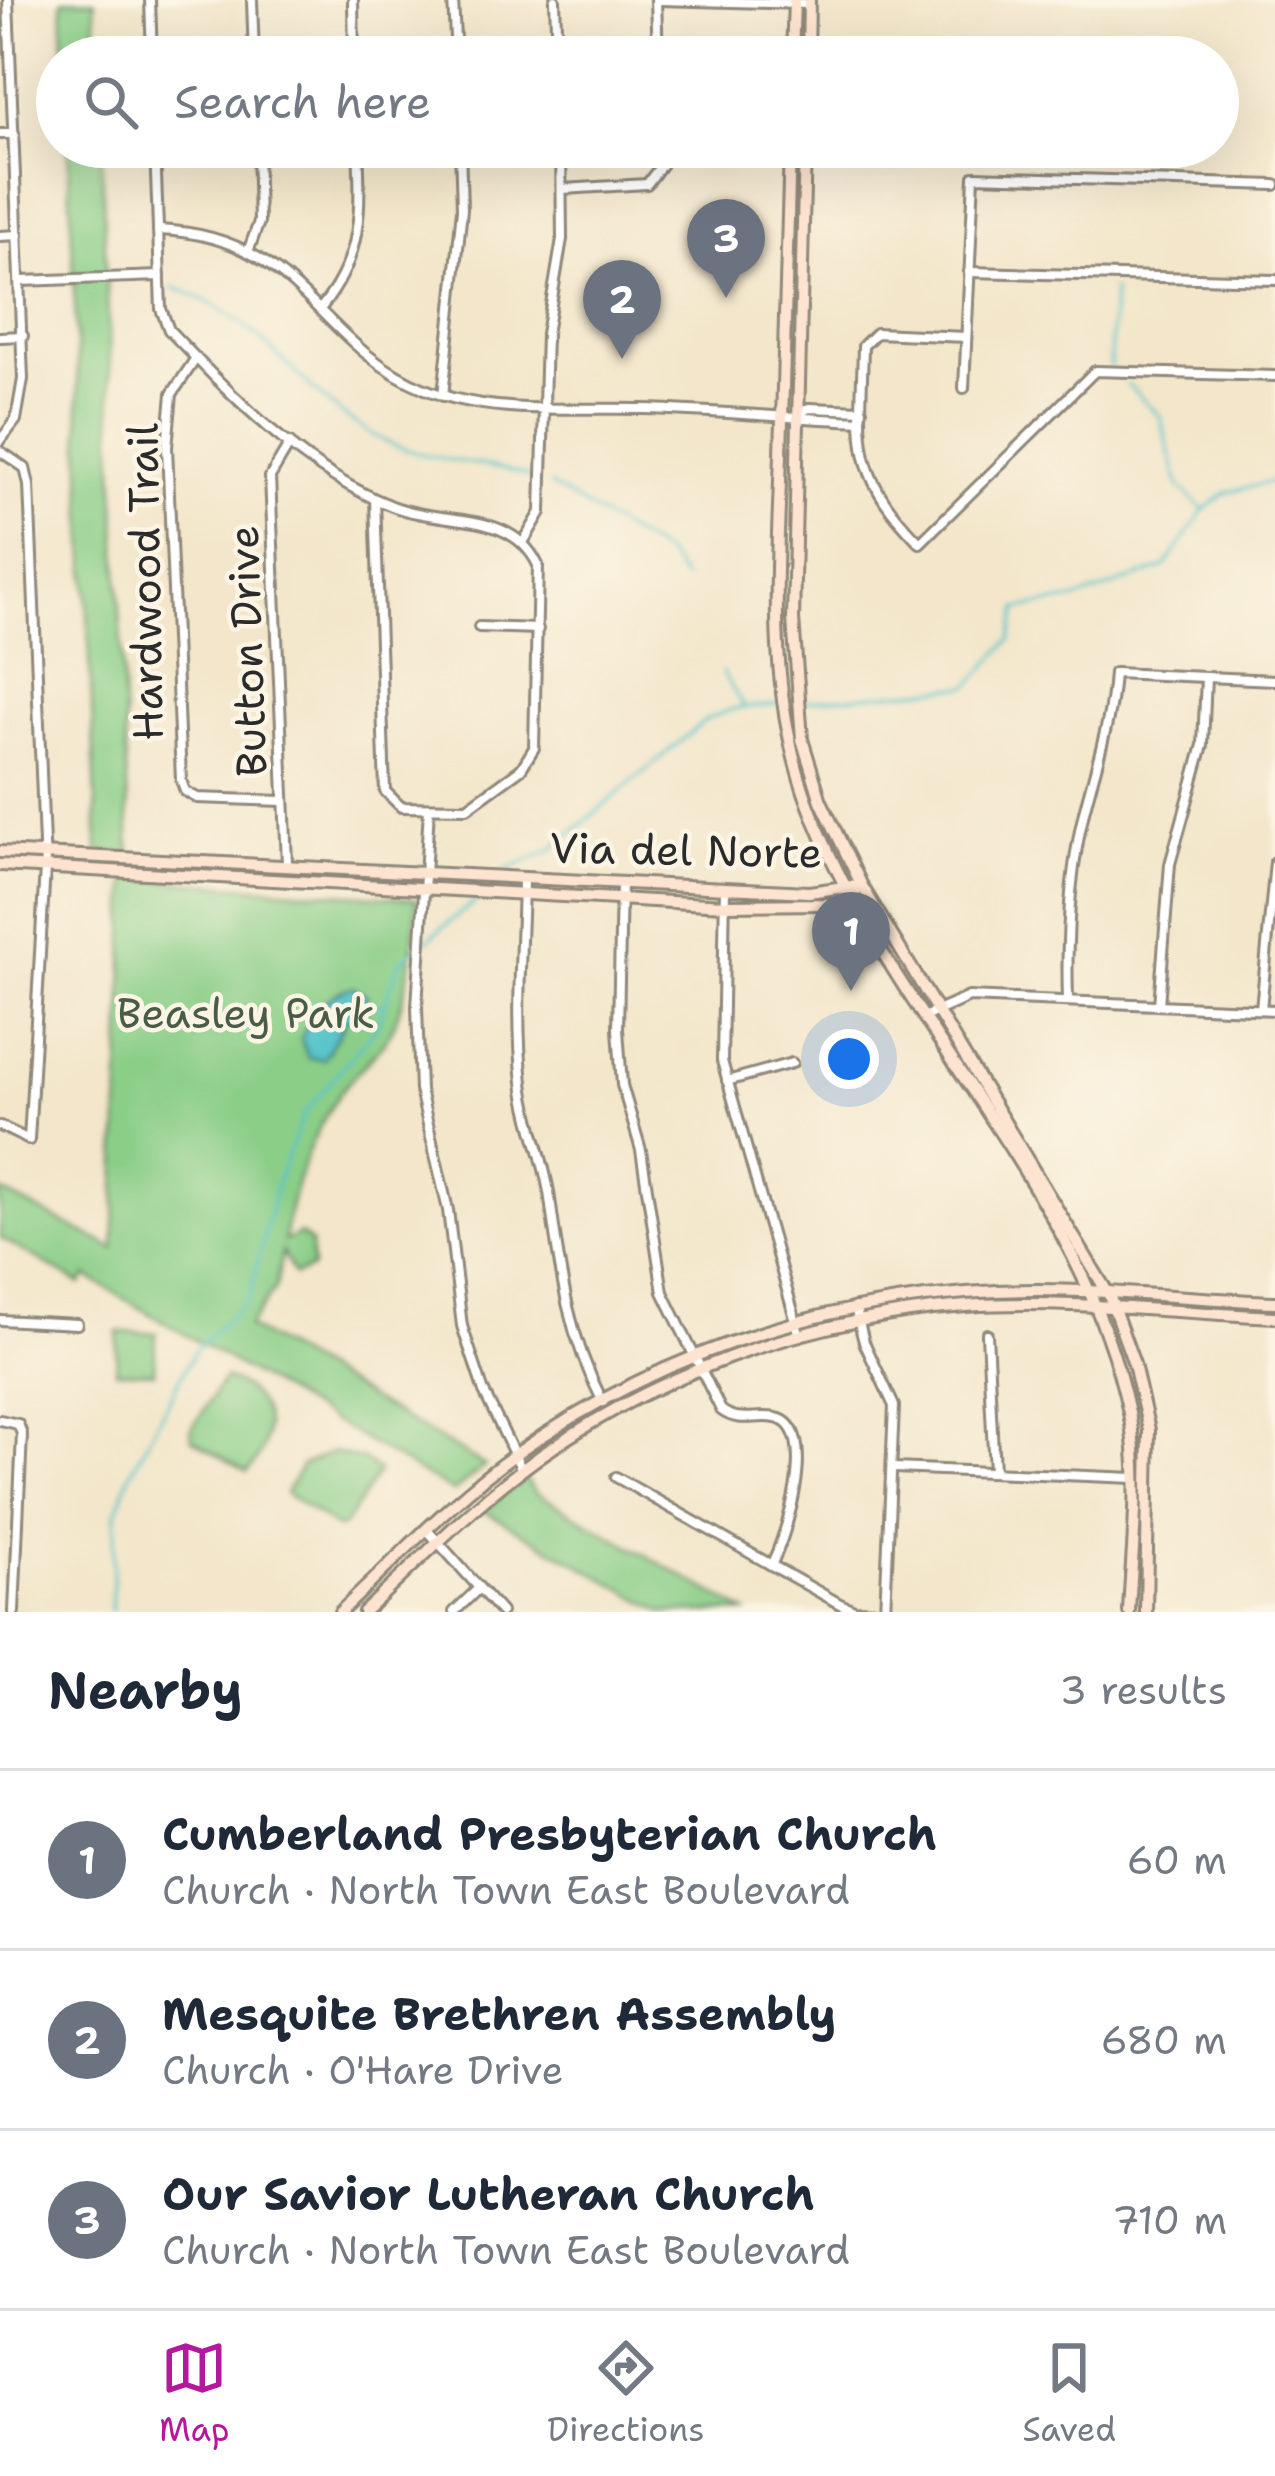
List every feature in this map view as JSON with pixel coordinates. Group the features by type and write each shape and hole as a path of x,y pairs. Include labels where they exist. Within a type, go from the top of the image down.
{"main road":[{"path":"793,36 794,2"},
{"path":"808,36 809,2"},
{"path":"789,168 778,677 807,779 848,892 1053,1197 1109,1294 1145,1413 1152,1477 1146,1612"},
{"path":"794,729 805,168"},
{"path":"786,274 802,274"},
{"path":"807,779 929,1013"},
{"name":"Via del Norte","path":"0,852 425,872 503,892 519,884 621,901 829,904 862,886"},
{"name":"Via del Norte","path":"0,865 424,888 621,884 848,892"},
{"path":"1007,1134 1099,1308 1130,1416 1135,1478 1129,1612"},
{"path":"1041,1204 1053,1197"},
{"path":"340,1612 514,1455 602,1400 692,1356 796,1320 855,1306 1089,1293 1275,1301"},
{"path":"360,1594 367,1609 522,1470 609,1414 699,1369 800,1336 967,1300 1275,1317"},
{"path":"1240,1300 1240,1315"},
{"path":"1130,1416 1145,1413"},
{"path":"1132,1548 1150,1549"}],"street":[{"path":"0,441 22,402 8,0"},
{"path":"150,0 151,36"},
{"path":"252,0 253,36"},
{"path":"353,0 354,36"},
{"path":"453,0 455,36"},
{"path":"555,0 556,36"},
{"path":"658,36 657,0 809,2"},
{"path":"0,134 14,134"},
{"path":"156,168 163,318 196,358 328,473 375,499 433,518 501,526 524,542 538,565 535,739 528,762 466,808 396,806 385,791 375,499"},
{"path":"249,249 259,222 258,168"},
{"path":"321,308 358,245 358,168"},
{"path":"443,396 445,331 462,208 461,168"},
{"path":"524,542 542,512 544,406 562,168"},
{"path":"562,189 647,184 659,168"},
{"path":"964,388 974,176 1275,185"},
{"path":"158,230 194,231 249,249 378,361 443,396 544,406 861,416"},
{"path":"0,236 18,235"},
{"path":"969,272 1275,280"},
{"path":"21,281 160,276"},
{"path":"966,338 869,334 863,346 861,416 867,476 888,511 920,543 1096,371 1275,376"},
{"path":"0,337 23,336"},
{"name":"Hardwood Trail","path":"196,358 172,394 167,447 181,780 185,791 196,797 283,801"},
{"name":"Button Drive","path":"287,863 269,477 290,442"},
{"path":"0,451 25,468 29,485 45,868 36,1080 28,1140 0,1126"},
{"path":"479,627 538,629"},
{"path":"1068,1000 1073,886 1084,812 1108,736 1114,673 1275,680"},
{"path":"1159,1005 1170,864 1204,745 1206,677"},
{"path":"429,809 421,923 420,1090 448,1210 461,1326 522,1470"},
{"path":"1261,1009 1275,862"},
{"path":"519,884 526,1102 550,1196 561,1293 575,1342 609,1414"},
{"path":"621,884 622,1085 650,1196 663,1292 692,1356 730,1417 777,1418 794,1436 791,1513 771,1565"},
{"path":"725,888 720,1042 800,1336"},
{"path":"929,1013 969,997 1275,1010"},
{"path":"727,1081 792,1063"},
{"path":"616,1477 854,1610 885,1611 894,1406 855,1306"},
{"path":"0,1320 77,1324"},
{"path":"987,1334 994,1472"},
{"path":"0,1420 18,1424 22,1434 14,1612"},
{"path":"894,1468 1135,1478"},
{"path":"428,1531 501,1612"},
{"path":"454,1612 480,1588"}],"green space":[{"path":"62,0 95,0 96,36 63,36"},
{"path":"69,168 102,168 130,855 98,851"},
{"name":"Beasley Park","path":"127,878 417,899 404,996 393,1027 329,1110 291,1202 284,1241 300,1234 311,1243 312,1268 294,1275 282,1252 276,1287 248,1327 485,1466 453,1492 86,1276 81,1284 0,1238 0,1191 114,1248"},
{"path":"118,1332 156,1333 154,1372 116,1371"},
{"path":"224,1378 252,1394 265,1417 264,1445 247,1472 192,1439 191,1430"},
{"path":"333,1452 365,1460 378,1472 344,1526 337,1528 285,1493 302,1465"},
{"path":"525,1479 535,1492 746,1612 663,1612 483,1510"}],"water":[{"path":"354,987 367,996 366,1011 346,1020 324,1059 308,1058 301,1039 315,1013 336,993"}],"waterway":[{"path":"173,287 232,316 322,397 373,435 413,452 534,479"},
{"path":"1110,367 1113,290"},
{"path":"1127,384 1160,416 1179,486 1204,510"},
{"path":"804,701 969,686 1011,639 1018,609 1077,599 1165,567 1204,510 1225,493 1275,481"},
{"path":"550,485 666,555 684,579"},
{"path":"722,672 743,706"},
{"path":"500,873 551,850 707,719 733,709 794,702"},
{"path":"156,867 404,879"},
{"path":"426,941 483,895"},
{"path":"111,1612 116,1514 129,1476 195,1350 249,1299 277,1182 304,1114 378,1024 399,963 418,947"},
{"path":"368,1005 384,1005"}],"place":[{"name":"Our Savior Lutheran Church","path":"726,298"},
{"name":"Mesquite Brethren Assembly","path":"622,359"},
{"name":"Cumberland Presbyterian Church","path":"851,991"}]}
